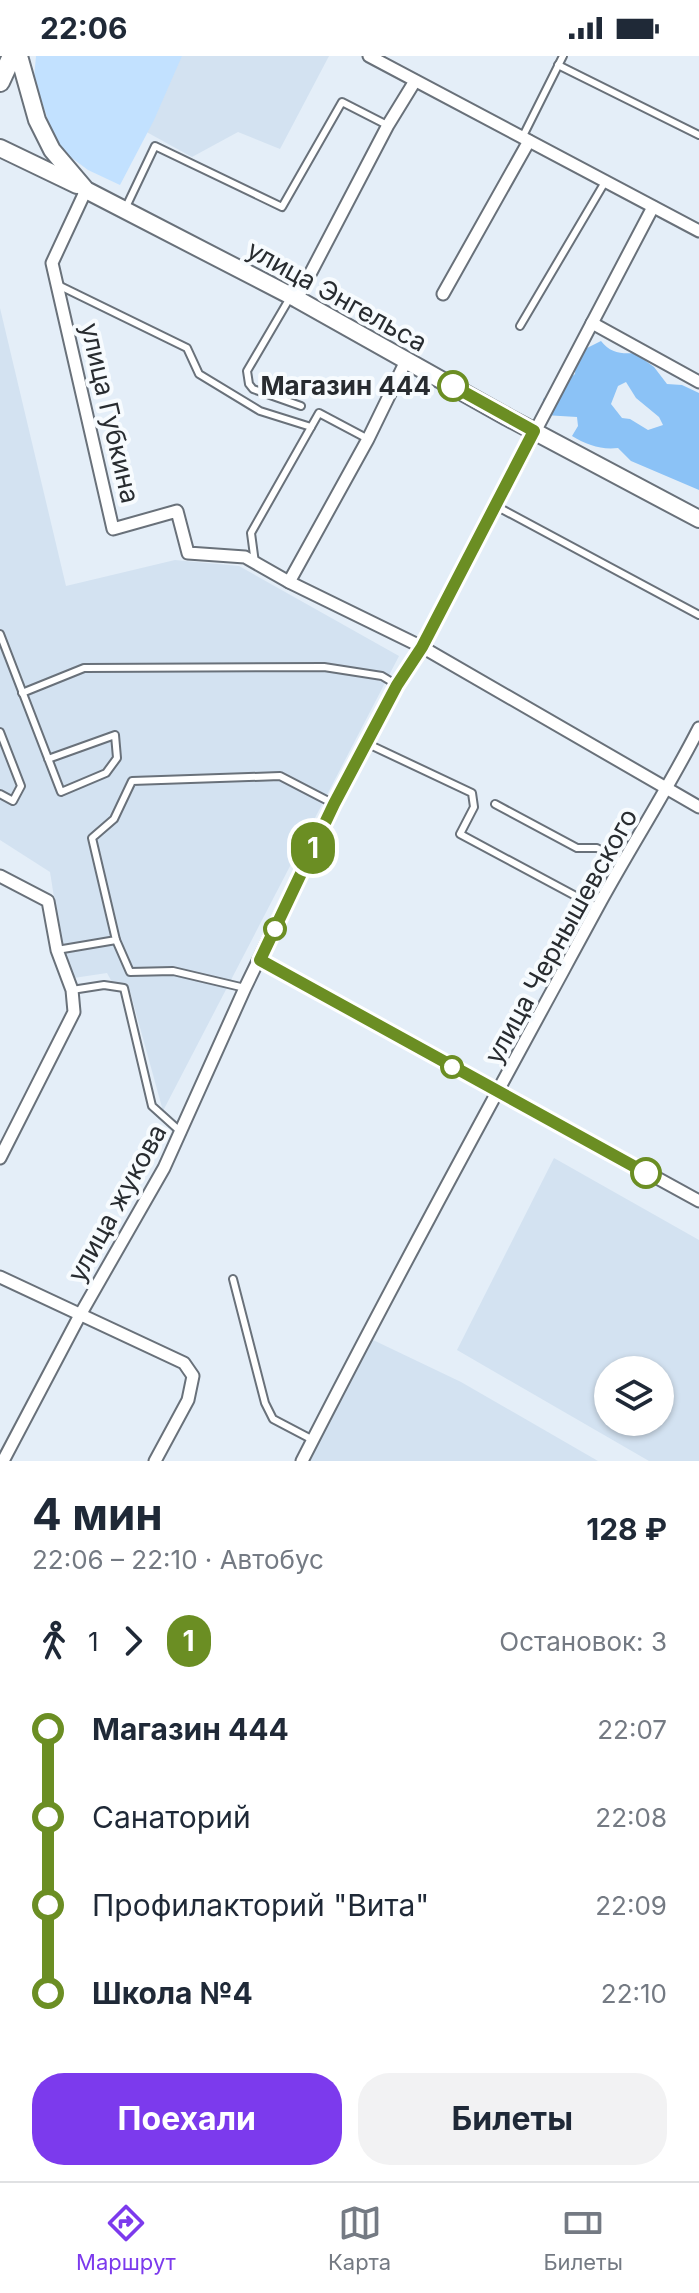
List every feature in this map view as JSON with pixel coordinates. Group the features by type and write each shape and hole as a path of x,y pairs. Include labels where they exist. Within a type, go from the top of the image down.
{"main road":[{"path":"0,82 12,56"}],"street":[{"name":"улица Энгельса","path":"19,56 37,120 52,150 86,190 294,298 699,519"},
{"path":"369,56 699,231"},
{"path":"294,298 415,81"},
{"path":"443,294 525,140"},
{"path":"0,148 86,190"},
{"name":"улица Губкина","path":"86,190 52,263 113,529 177,511 188,553 245,557 422,647 699,807"},
{"name":"улица жукова","path":"3,1461 182,1133 245,988 334,804 397,685 422,647 653,207"},
{"path":"592,323 699,382"},
{"path":"289,582 368,439 406,361"},
{"name":"улица Чернышевского","path":"302,1461 369,1329 699,728"},
{"path":"0,876 48,901 57,950 72,990 74,1012 0,1158"},
{"path":"260,960 699,1201"},
{"path":"0,1277 184,1363 193,1376 188,1400 155,1461"}],"lane":[{"path":"525,140 563,56"},
{"path":"558,65 699,135"},
{"path":"124,210 155,146 282,207 342,102 388,125"},
{"path":"520,326 605,182"},
{"path":"55,283 187,348 199,374 260,411 311,427"},
{"path":"294,298 247,371 253,389 301,406"},
{"path":"255,563 251,533 319,413 368,439"},
{"path":"496,506 699,615"},
{"path":"0,634 22,693 48,759 61,792 106,773 117,758 115,735 48,759"},
{"path":"22,693 84,668 324,667 382,676 397,685"},
{"path":"0,732 21,786 13,801 0,794"},
{"path":"366,743 472,793 474,807 460,834 598,908"},
{"path":"245,988 173,971 130,972 116,940 92,838 114,819 132,781 280,776 334,804"},
{"path":"495,804 577,848 597,848 624,863"},
{"path":"57,950 116,940"},
{"path":"72,990 104,985 124,988 152,1106 182,1133"},
{"path":"233,1279 265,1403 273,1419 313,1440"}],"shaded area":[{"path":"36,56 182,56 154,120 120,185 88,170 57,147 34,78"},
{"path":"168,56 329,56 280,149 238,132 192,157 132,124"},
{"path":"0,308 66,586 175,560 239,566 399,656 163,1111 128,984 112,982 107,973 67,979 50,872 0,840"},
{"path":"601,341 616,352 635,353 654,367 667,384 682,385 699,393 699,490 631,461 618,448 594,446 572,436 578,426 577,417 544,415 543,399 575,374 576,354 580,349","holes":["626,382 636,398 659,417 663,425 648,430 630,419 622,418 611,404 618,386"]},
{"path":"554,1158 699,1240 699,1461 649,1461 606,1436 674,1436 674,1356 594,1356 594,1429 457,1350"},
{"path":"371,1339 461,1382 598,1461 300,1461"}],"bus line":[{"name":"1","path":"453,386 534,431 422,647 397,685 334,804 260,960 646,1173"}],"place":[{"name":"Магазин 444","path":"453,386"}]}
